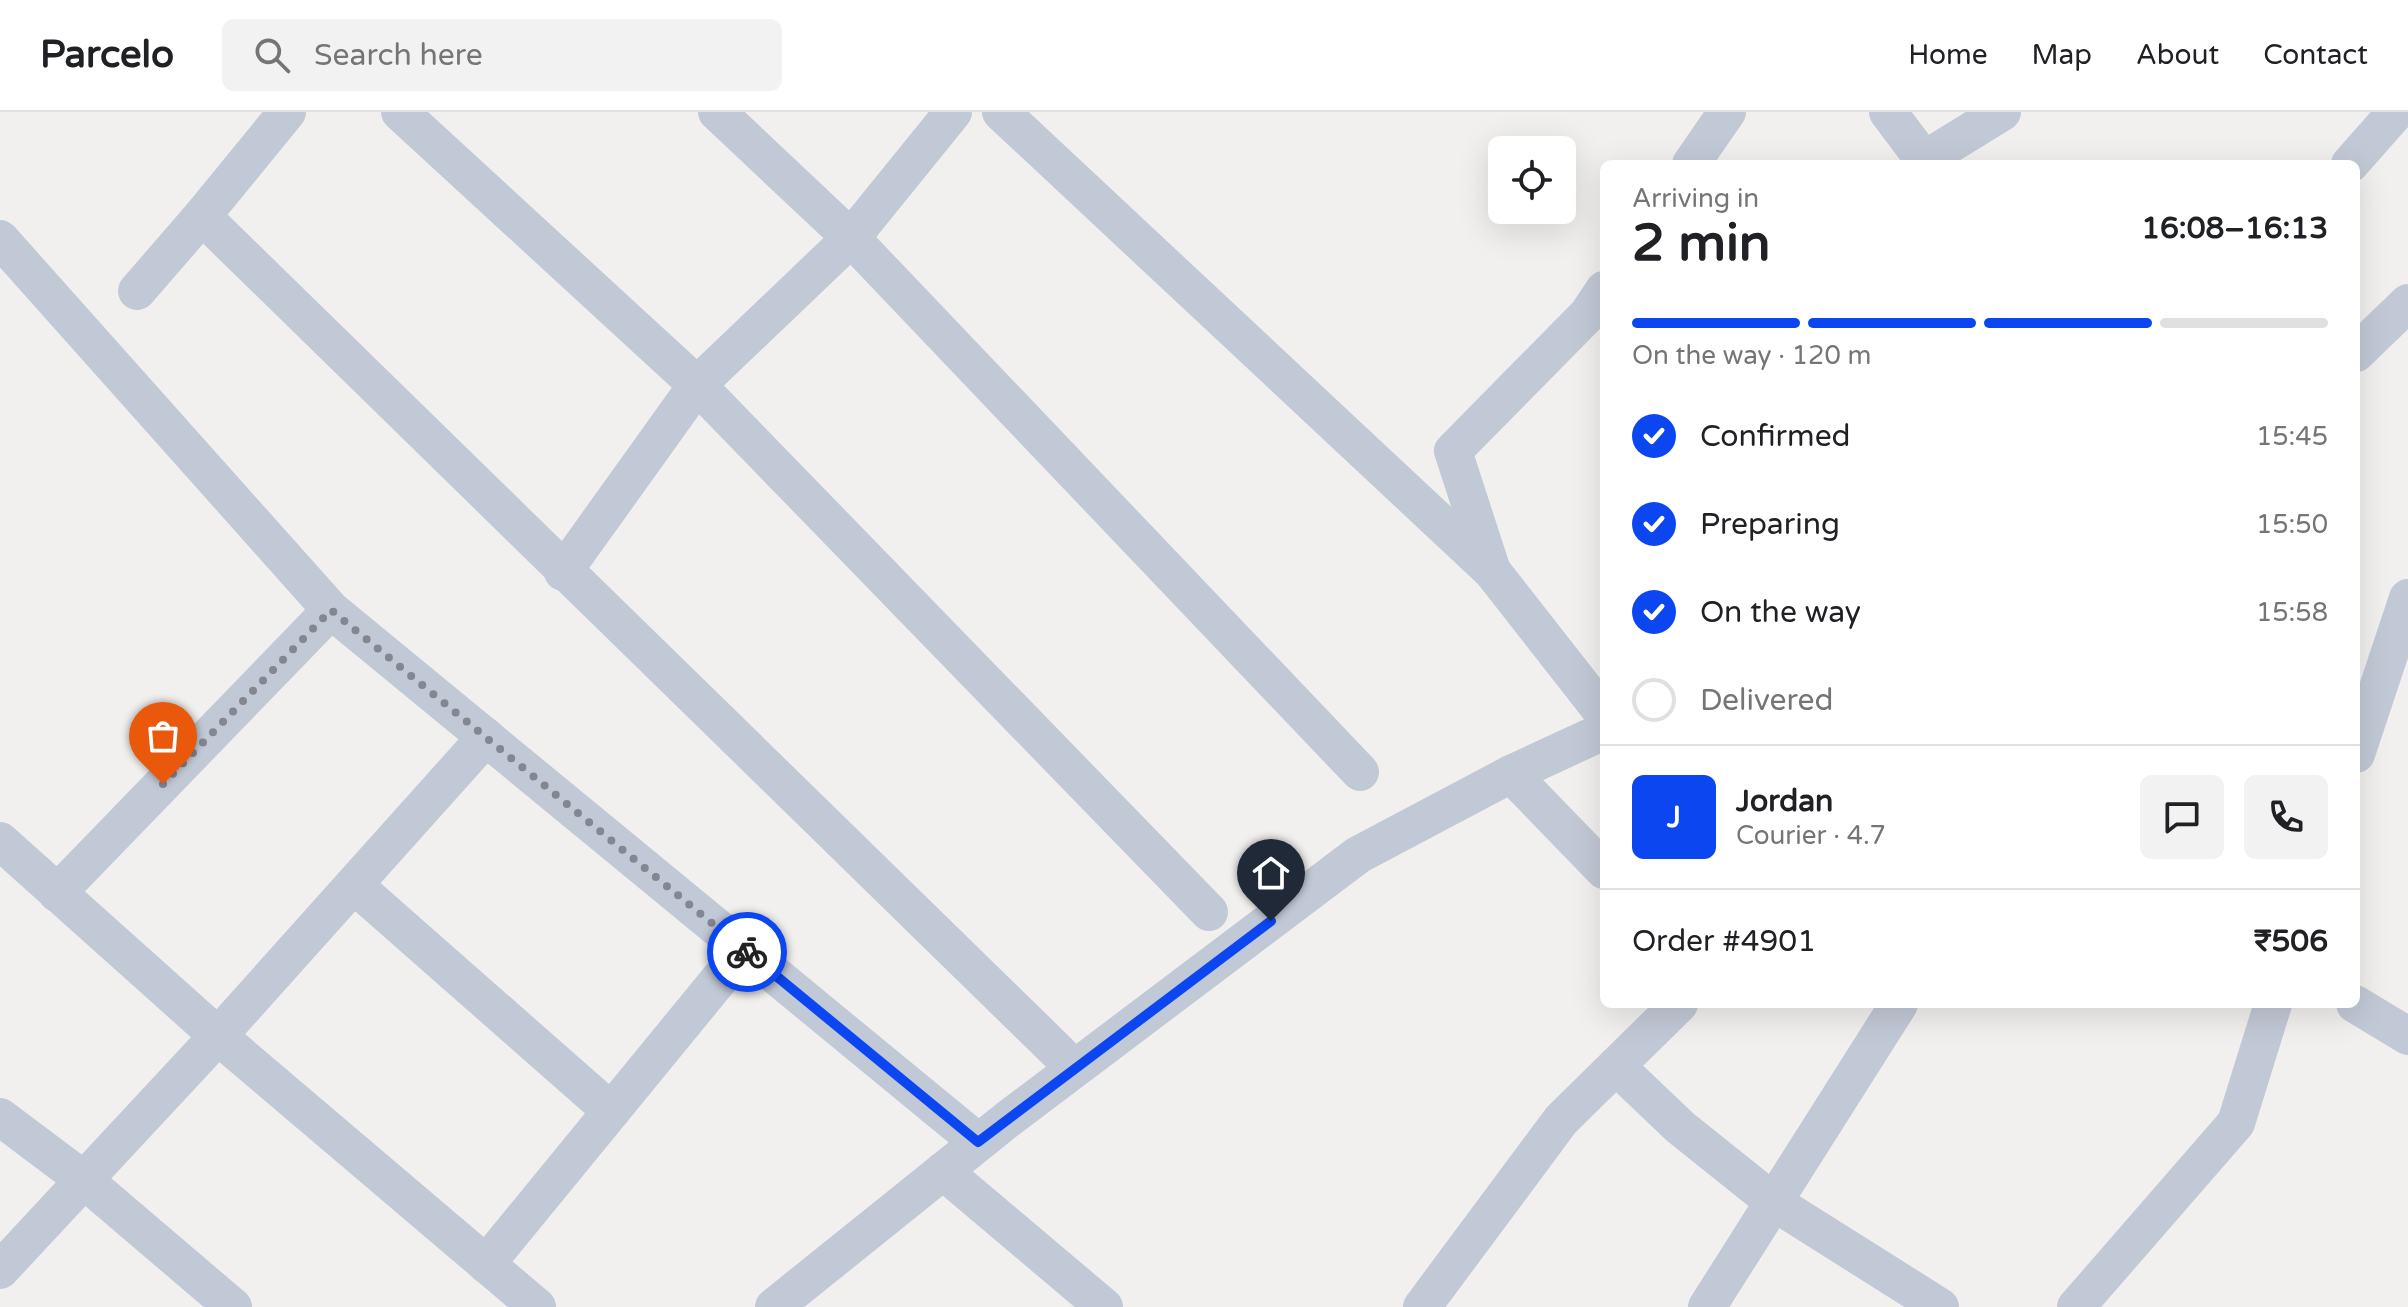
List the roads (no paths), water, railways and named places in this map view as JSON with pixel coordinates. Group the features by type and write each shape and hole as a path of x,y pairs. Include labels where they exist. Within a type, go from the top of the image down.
{"street":[{"path":"137,291 287,112"},
{"path":"400,112 697,385 1209,912"},
{"path":"717,112 851,238 1360,772"},
{"path":"563,572 697,385 851,238 953,112"},
{"path":"1001,112 1492,571 1600,709"},
{"path":"1694,160 1727,112"},
{"path":"1888,112 1924,160 2002,112"},
{"path":"2354,160 2396,112"},
{"path":"202,216 563,572 1061,1055"},
{"path":"0,239 331,610 978,1142"},
{"path":"1492,571 1453,451 1588,314 1600,296"},
{"path":"2360,349 2408,303"},
{"path":"2360,726 2367,676 2408,598"},
{"path":"57,893 331,610"},
{"path":"774,1307 978,1142 1358,855 1511,774 1600,733"},
{"path":"0,1270 218,1036 486,737"},
{"path":"1511,774 1600,866"},
{"path":"0,841 218,1036 537,1307"},
{"path":"354,885 611,1111"},
{"path":"486,1264 744,949"},
{"path":"2360,1007 2408,1036"},
{"path":"1422,1307 1561,1120 1675,1008"},
{"path":"1707,1307 1897,1008"},
{"path":"2088,1303 2236,1123 2272,1008"},
{"path":"1616,1066 1680,1127 1775,1203 1940,1307"},
{"path":"0,1117 84,1180 233,1307"},
{"path":"943,1171 1104,1307"}]}
